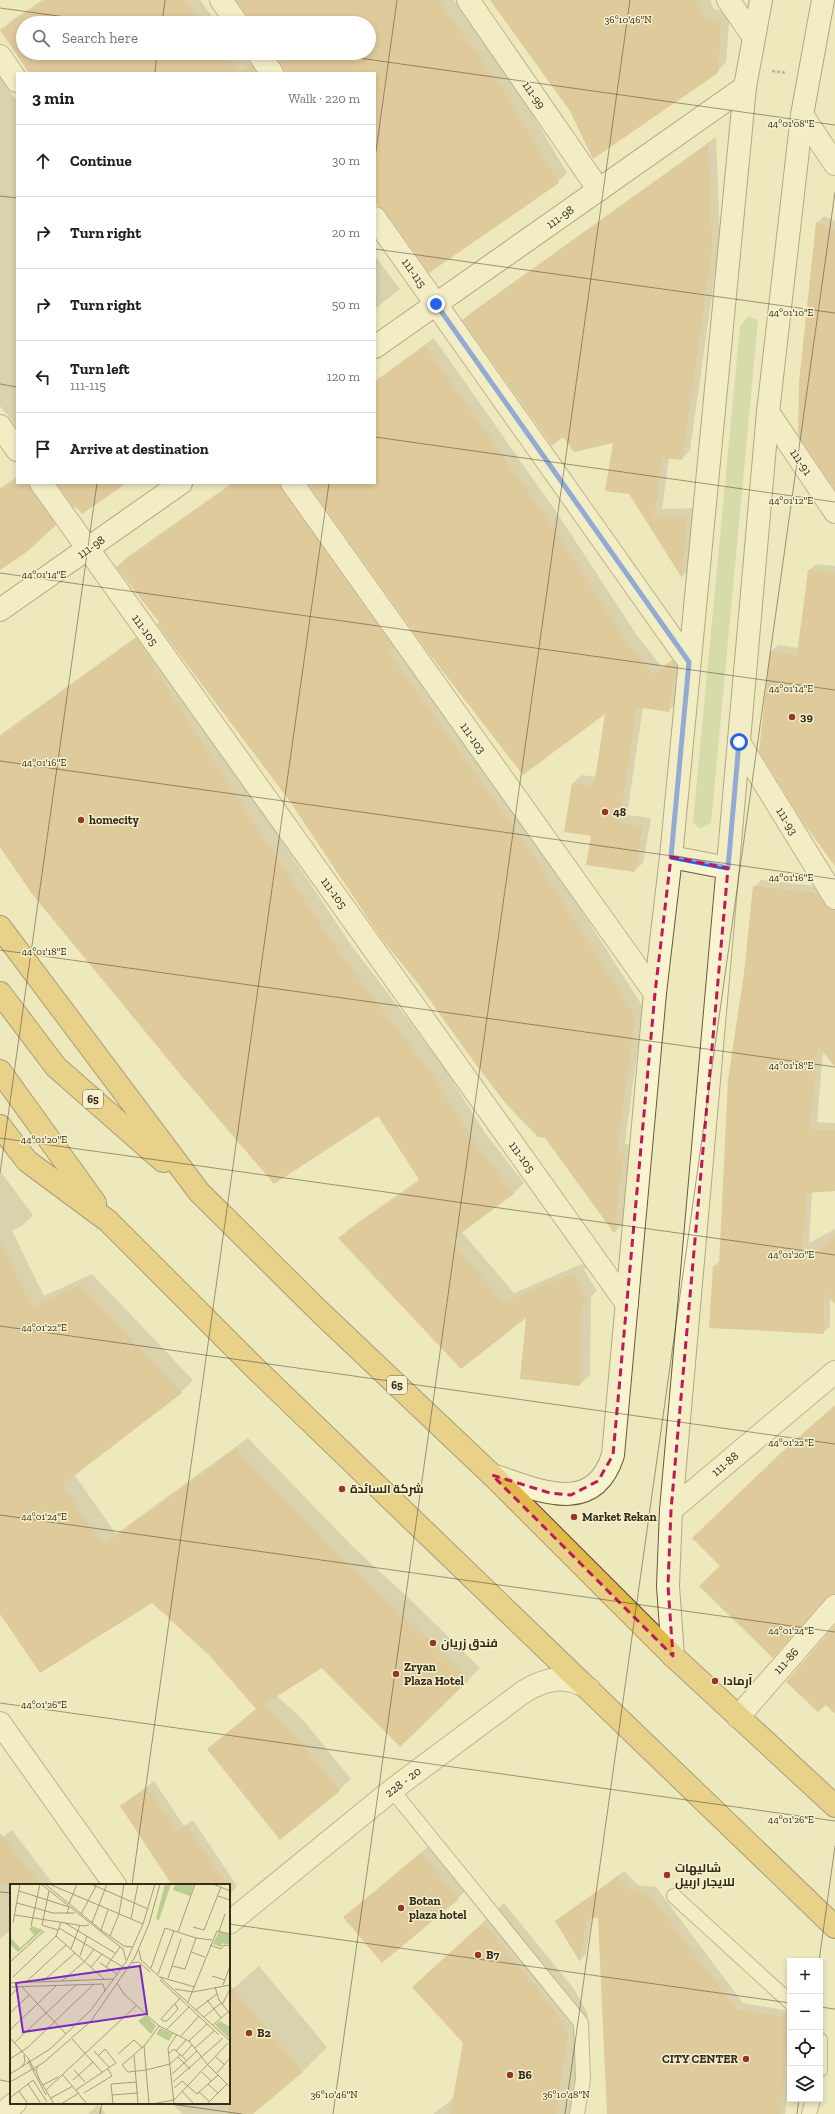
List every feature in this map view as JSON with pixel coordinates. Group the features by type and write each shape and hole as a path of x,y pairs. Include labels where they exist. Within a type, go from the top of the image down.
{"highway":[{"name":"65","path":"0,927 199,1192"},
{"name":"65","path":"0,993 56,1067 199,1192 319,1311 492,1475 673,1656 835,1806"},
{"path":"0,1071 108,1221"},
{"path":"0,1126 27,1161 108,1221 258,1371 835,1927"}],"street":[{"path":"220,0 232,16"},
{"name":"111-99","path":"468,0 599,190"},
{"path":"728,0 753,36"},
{"path":"492,1475 560,1495 571,1495 590,1488 605,1474 613,1455 655,993 671,857 747,77 753,36 761,0"},
{"path":"673,1656 668,1586 671,1510 768,412 802,115 823,0"},
{"path":"816,38 835,24"},
{"path":"0,56 16,80"},
{"path":"263,60 271,72"},
{"name":"111-98","path":"376,346 599,190 747,77"},
{"path":"802,115 835,164"},
{"name":"111-115","path":"376,219 689,662"},
{"name":"111-91","path":"768,412 835,512"},
{"path":"0,426 16,449"},
{"name":"111-105","path":"42,484 627,1304"},
{"name":"111-98","path":"0,610 180,484"},
{"name":"111-103","path":"293,484 655,993"},
{"name":"111-93","path":"739,742 835,898"},
{"path":"671,857 728,868"},
{"name":"111-88","path":"671,1510 835,1372"},
{"name":"111-86","path":"738,1717 835,1606"},
{"name":"228 - 20","path":"230,1922 392,1790 534,1685 553,1679 573,1681 591,1691"},
{"path":"0,1723 114,1884"},
{"path":"2,2114 14,2104"}],"lane":[{"path":"392,1790 581,2023 583,2079 577,2114"},
{"path":"674,1896 787,1999"},
{"path":"809,2114 812,2102"}],"path":[{"path":"747,77 809,77"}],"highlighted area":[{"path":"671,857 728,868 671,1510 668,1586 673,1656 492,1475 550,1493 571,1495 598,1481 613,1455 655,993"}],"green space":[{"path":"749,316 758,320 711,823 700,829 693,822 740,326"}],"building":[{"path":"45,0 185,0 195,16 21,16"},
{"path":"236,0 438,0 502,88 559,183 429,273 385,211 376,204 376,72 284,72 278,60 376,60 376,16 246,16"},
{"path":"490,0 696,0 705,18 721,22 718,73 593,159 570,111"},
{"path":"16,19 16,54 0,30"},
{"path":"20,60 230,60 240,72 28,72"},
{"path":"251,64 256,72 240,72"},
{"path":"708,144 712,248 682,460 662,458 654,517 687,516 682,578 629,494 605,491 613,443 574,452 563,437 552,446 462,320"},
{"path":"816,222 835,230 835,490 798,435 799,382"},
{"path":"425,346 551,524 629,646 653,675 673,661 676,665 669,712 637,707 619,823 643,826 635,872 586,865 591,836 564,832 572,783 594,786 605,714 523,775 427,651 308,484 376,484 376,381"},
{"path":"11,483 29,484 31,490 56,525 28,551 0,570 0,490"},
{"path":"57,484 126,484 82,514 76,507 74,508"},
{"path":"233,484 280,484 282,490 394,648 389,653 526,844 635,1016 617,1152 624,1153 614,1233 545,1138 538,1137 507,1105 419,985 381,938 289,800 157,624 159,622 116,567"},
{"path":"808,570 835,573 835,866 804,824 759,751 770,652 797,655"},
{"path":"136,638 256,827 341,955 432,1075 475,1143 514,1194 450,1241 504,1302 574,1273 577,1278 575,1280 587,1302 581,1303 580,1386 520,1379 526,1318 461,1369 338,1238 420,1181 378,1116 274,1184 180,1074 32,894 0,847 0,737"},
{"path":"753,886 817,893 829,909 835,910 835,1067 818,1046 810,1129 835,1130 835,1191 806,1193 802,1266 835,1235 835,1304 824,1292 824,1334 709,1328 713,1266 719,1266 728,1080 744,973"},
{"path":"0,1242 32,1307 80,1285 182,1393 62,1485 104,1545 236,1449 343,1560 400,1612 469,1680 400,1747 322,1668 263,1705 293,1733 340,1791 280,1840 207,1749 256,1709 209,1655 152,1603 40,1673 0,1614"},
{"path":"835,1405 835,1594 826,1598 773,1658 699,1586 720,1566 692,1538 785,1449"},
{"path":"835,1625 835,1714 826,1705 818,1712 786,1682"},
{"path":"147,1787 177,1832 186,1825 225,1884 171,1884 120,1806"},
{"path":"0,1833 39,1884 0,1885"},
{"name":"Botan plaza hotel","path":"421,1853 459,1899 382,1963 343,1917"},
{"path":"617,1877 632,1891 649,1894 736,2009 787,2018 787,2047 780,2114 607,2114 598,1918 587,1918 580,1962 555,1921"},
{"path":"483,1923 554,2009 568,2035 556,2114 450,2114 463,2043 412,1987"},
{"name":"B2","path":"230,1985 303,2072 253,2114 229,2114"}],"place":[{"name":"39","path":"792,717"},
{"name":"48","path":"605,812"},
{"name":"homecity","path":"81,820"},
{"name":"شركة السائدة","path":"342,1489"},
{"name":"Market Rekan","path":"574,1517"},
{"name":"فندق زريان","path":"433,1643"},
{"name":"Zryan Plaza Hotel","path":"396,1674"},
{"name":"آرمادا","path":"715,1681"},
{"name":"شاليهات للايجار اربيل","path":"667,1875"},
{"name":"Botan plaza hotel","path":"401,1908"},
{"name":"B7","path":"478,1955"},
{"name":"B2","path":"249,2033"},
{"name":"CITY CENTER","path":"746,2059"},
{"name":"B6","path":"510,2075"}],"route":[{"path":"436,304 689,662 671,857 728,868 739,742"}]}
